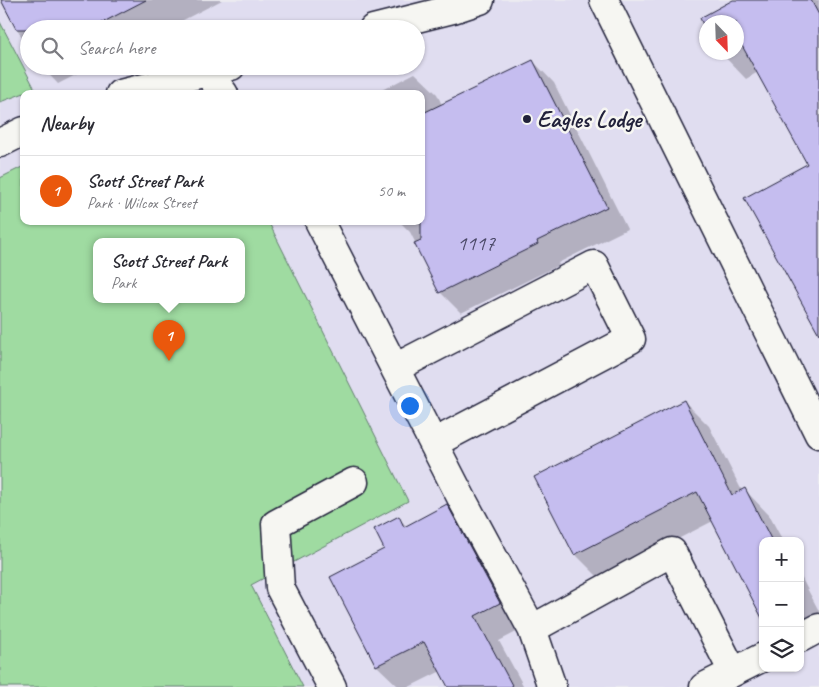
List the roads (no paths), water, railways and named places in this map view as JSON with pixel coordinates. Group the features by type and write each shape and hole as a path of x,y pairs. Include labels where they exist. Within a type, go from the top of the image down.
{"street":[{"path":"402,20 450,5 480,0"},
{"path":"604,0 819,434"},
{"path":"136,90 195,75"},
{"path":"220,75 223,90"},
{"path":"0,143 20,133"},
{"path":"321,225 532,629 552,687"},
{"path":"395,368 594,265 631,340 434,443"},
{"path":"332,687 280,588 276,524 354,482"},
{"path":"532,629 672,552 732,672"},
{"path":"804,636 819,628"},
{"path":"704,687 759,659"}],"place":[{"name":"Eagles Lodge","path":"527,119"},
{"name":"Scott Street Park","path":"169,361"}]}
